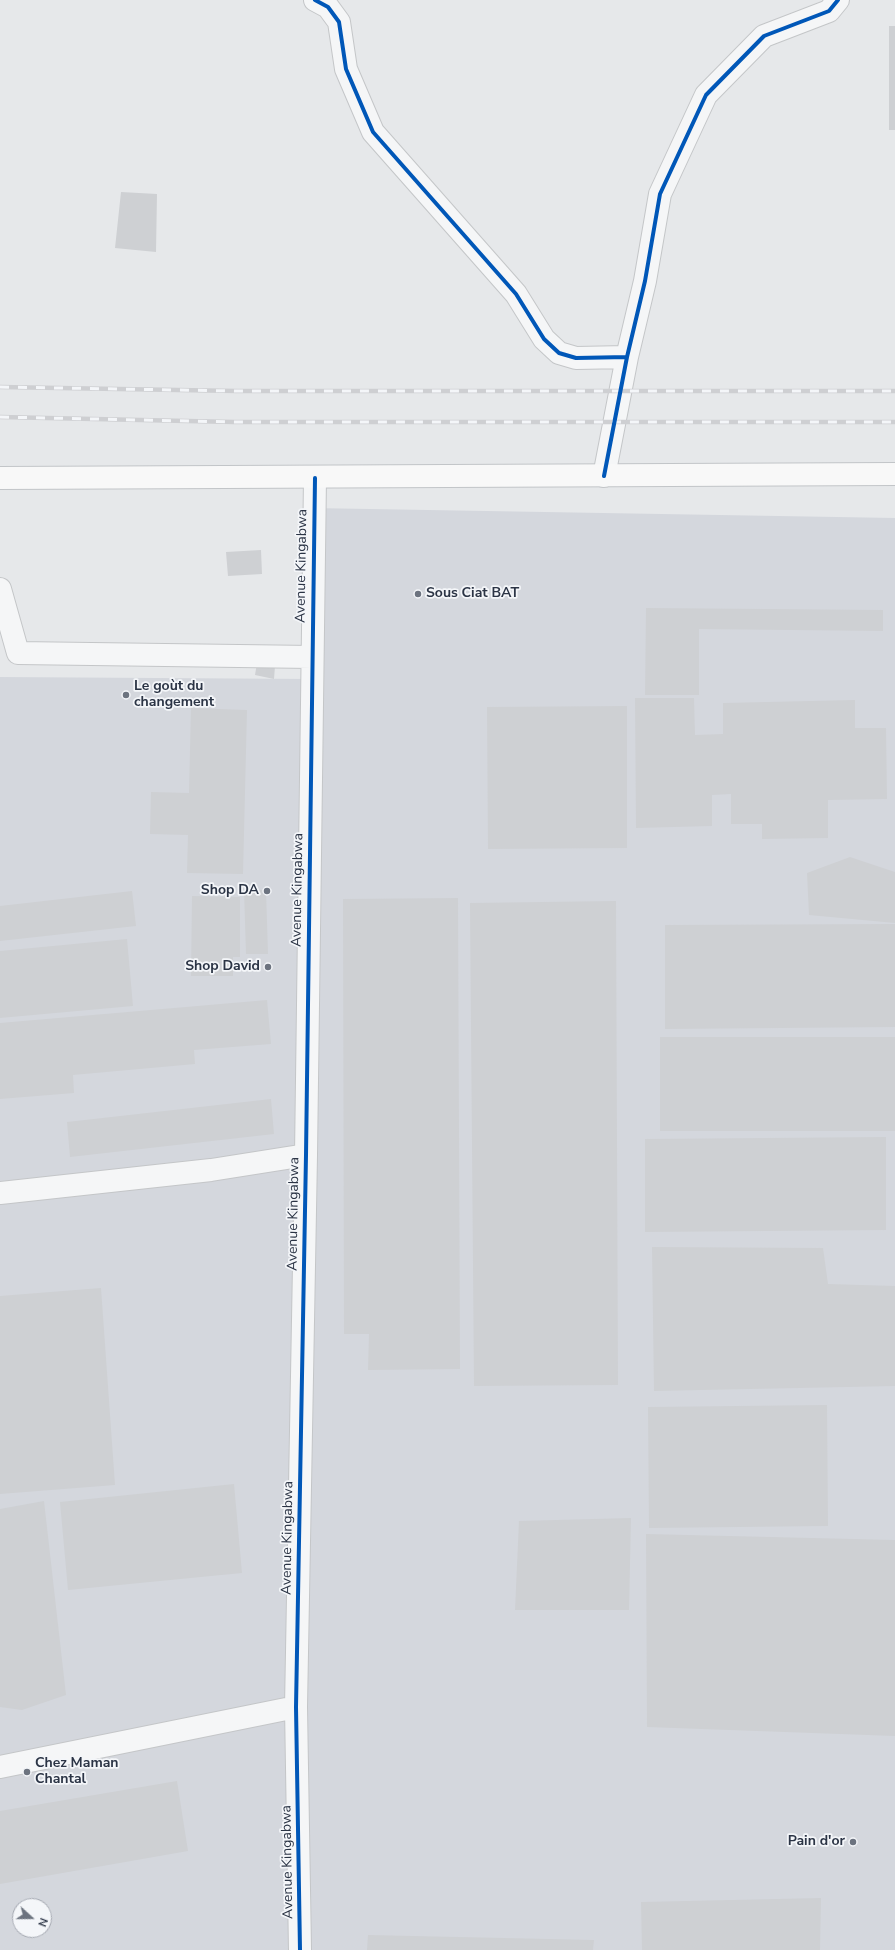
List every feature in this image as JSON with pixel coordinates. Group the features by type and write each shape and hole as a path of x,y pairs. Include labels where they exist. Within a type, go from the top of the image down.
{"main road":[{"path":"0,478 315,478 895,474"}],"street":[{"path":"315,0 328,7 339,22 346,69 373,132 516,294 544,339 559,353 576,358 627,357"},
{"path":"604,476 627,357 645,281 660,194 706,95 764,36 829,11 838,0"},
{"name":"Avenue Kingabwa","path":"300,1950 296,1707 306,1155 315,478"},
{"path":"0,589 18,653 312,657"},
{"path":"0,1193 211,1170 306,1155"},
{"path":"0,1767 296,1707"}],"shaded area":[{"path":"311,508 895,518 895,1950 0,1950 0,677 311,679"}],"building":[{"path":"889,26 895,26 895,130 889,130"},
{"path":"121,192 157,194 156,252 115,248"},
{"path":"261,550 262,574 228,576 226,552"},
{"path":"646,608 883,610 883,631 699,629 699,695 645,695"},
{"path":"257,663 275,666 274,679 255,675"},
{"path":"635,698 694,698 695,735 723,734 723,703 855,700 855,728 886,728 887,799 828,800 828,838 762,839 762,824 731,824 731,794 712,795 712,826 636,828"},
{"path":"627,706 627,848 488,849 487,707"},
{"path":"191,708 247,710 243,874 187,873 188,835 150,834 151,792 189,793"},
{"path":"850,857 895,872 895,923 809,915 807,873"},
{"path":"244,890 266,890 268,954 246,954"},
{"path":"132,891 136,926 0,941 0,906"},
{"path":"192,896 240,897 240,957 233,957 233,976 191,976"},
{"path":"458,898 460,1369 368,1370 369,1334 344,1334 343,899"},
{"path":"616,901 618,1385 474,1386 470,903"},
{"path":"895,924 895,1027 665,1029 665,925"},
{"path":"127,939 133,1006 0,1018 0,951"},
{"path":"267,1000 271,1044 194,1050 195,1064 73,1075 74,1093 0,1099 0,1023"},
{"path":"660,1037 895,1037 895,1131 660,1131"},
{"path":"271,1099 274,1134 70,1157 67,1122"},
{"path":"886,1137 886,1230 645,1232 645,1139"},
{"path":"652,1247 823,1248 828,1284 895,1286 895,1386 654,1391"},
{"path":"101,1288 115,1485 0,1494 0,1296"},
{"path":"827,1405 828,1526 649,1528 648,1407"},
{"path":"234,1484 242,1573 68,1590 60,1502"},
{"path":"44,1501 66,1695 22,1710 0,1707 0,1509"},
{"path":"631,1518 629,1610 515,1610 519,1521"},
{"path":"646,1534 895,1540 895,1736 647,1727"},
{"path":"177,1781 188,1851 0,1884 0,1811"},
{"path":"821,1898 820,1950 642,1950 641,1902"},
{"path":"368,1935 594,1940 593,1950 367,1950"}],"railway":[{"path":"0,387 237,391 895,391"},
{"path":"0,417 234,422 895,422"}],"cycle path":[{"path":"315,0 328,7 339,22 346,69 373,132 516,294 544,339 559,353 576,358 627,357"},
{"path":"604,476 627,357 645,281 660,194 706,95 764,36 829,11 838,0"},
{"path":"300,1950 296,1707 306,1155 315,478"}],"place":[{"name":"Sous Ciat BAT","path":"418,594"},
{"name":"Le goùt du changement","path":"126,695"},
{"name":"Shop DA","path":"267,891"},
{"name":"Shop David","path":"268,967"},
{"name":"Chez Maman Chantal","path":"27,1772"},
{"name":"Pain d'or","path":"853,1842"}]}
